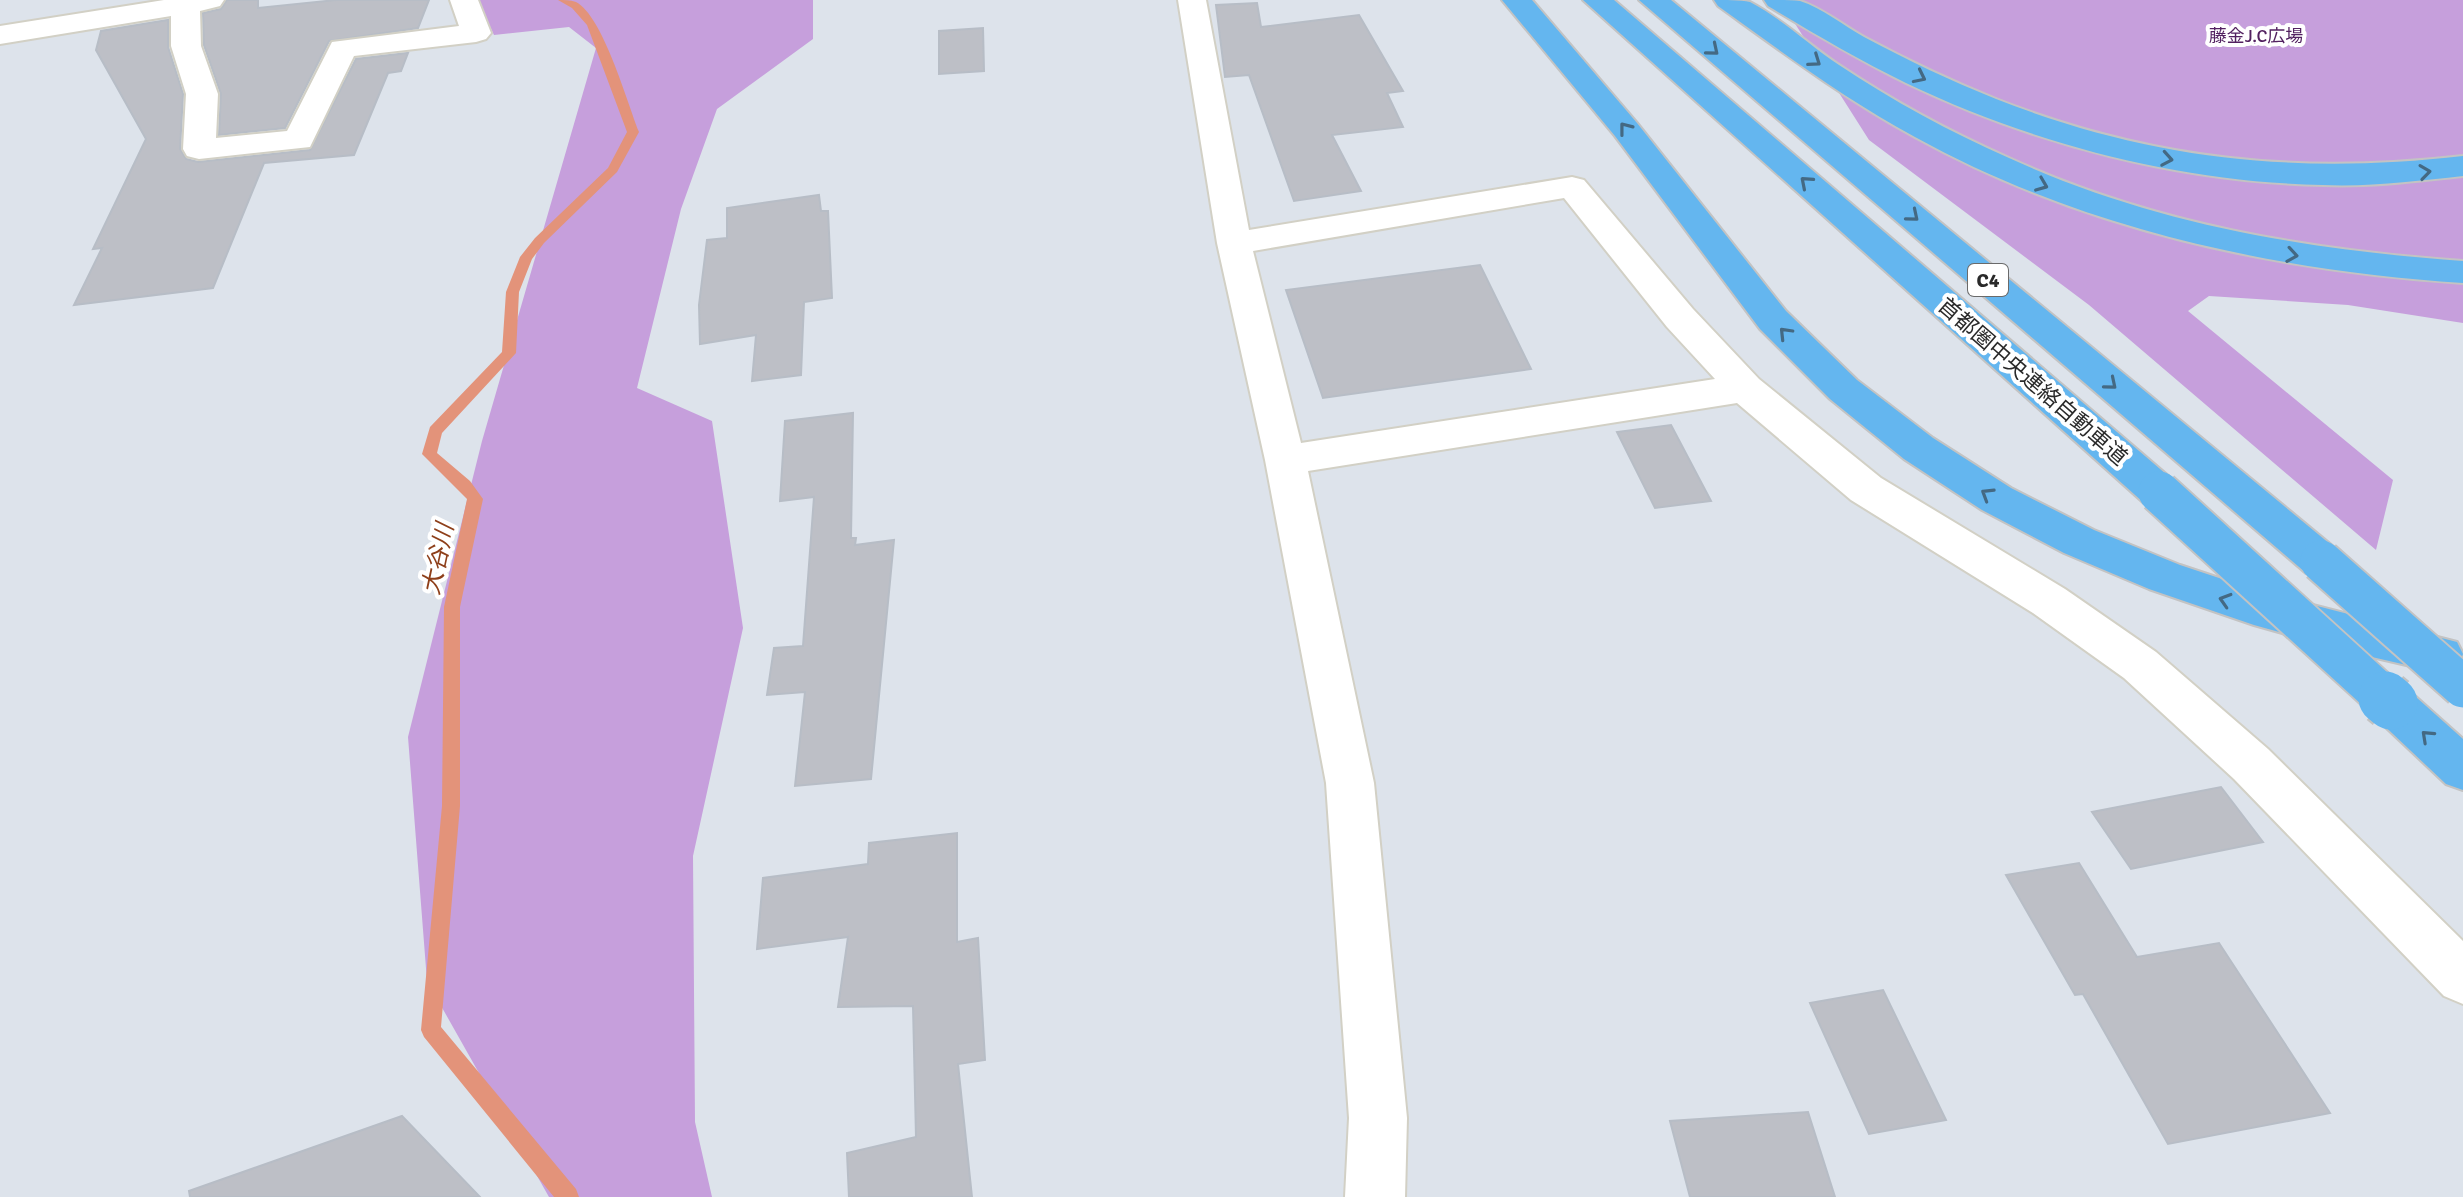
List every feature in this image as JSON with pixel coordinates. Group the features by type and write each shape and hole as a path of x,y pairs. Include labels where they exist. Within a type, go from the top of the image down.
{"highway":[{"path":"1516,0 1627,129 1771,318 1833,382 1908,444 2002,504 2105,555 2215,597 2346,635 2463,660"},
{"name":"首都圏中央連絡自動車道","path":"1597,0 2159,492 2463,769"},
{"name":"C4","path":"1653,0 2321,561 2463,687"},
{"path":"1728,0 1857,91 1927,131 2007,171 2093,205 2179,231 2264,251 2358,266 2463,272"},
{"path":"1778,0 1921,78 2044,126 2152,156 2254,173 2366,178 2463,166"}],"street":[{"path":"32,30 54,0"},
{"path":"0,35 198,2 186,46 202,94 199,149 299,140 343,48 476,33 464,0"},
{"path":"1192,0 1234,243 1285,460 1350,783 1378,1118 1375,1197"},
{"path":"1234,243 1572,187 1670,306 1745,388 1866,489 2049,601 2140,665 2251,764 2463,978"},
{"path":"1285,460 1745,388"}],"green space":[{"path":"477,0 813,0 813,39 717,109 681,209 637,388 712,421 743,628 693,856 695,1122 712,1197 549,1197 427,981 408,737 482,441 596,48 569,27 494,35"},
{"name":"藤金J.C広場","path":"1780,0 2463,0 2463,323 2348,305 2209,296 2188,311 2393,480 2376,550 2089,305 1869,140"}],"building":[{"path":"227,0 258,0 258,8 336,0 429,0 418,28 329,41 285,128 219,135 221,94 204,45 203,13 221,9"},
{"path":"1257,3 1261,27 1359,15 1403,91 1387,93 1403,127 1332,135 1361,191 1294,201 1249,75 1225,77 1216,5"},
{"path":"168,20 168,47 183,94 180,149 186,159 198,162 310,150 356,59 408,53 401,71 388,73 354,155 264,163 213,288 74,305 102,248 93,249 146,139 96,50 101,31"},
{"path":"983,28 984,71 939,74 939,31"},
{"path":"819,195 821,211 828,211 832,298 804,302 801,375 752,381 756,335 700,344 699,305 707,240 727,238 727,208"},
{"path":"1480,265 1531,369 1323,398 1286,290"},
{"path":"853,413 851,538 856,538 855,545 894,540 871,779 795,786 805,692 767,695 774,648 803,646 814,497 780,501 785,421"},
{"path":"1671,425 1711,501 1655,508 1617,432"},
{"path":"2221,787 2263,842 2131,869 2092,812"},
{"path":"957,833 957,942 978,938 985,1060 958,1064 972,1197 849,1197 847,1153 916,1137 913,1006 838,1007 848,937 757,949 763,878 868,864 869,843"},
{"path":"2079,863 2137,957 2219,943 2330,1113 2168,1144 2083,994 2075,995 2006,875"},
{"path":"1883,990 1946,1120 1869,1134 1810,1003"},
{"path":"1808,1112 1835,1197 1690,1197 1670,1121"},
{"path":"402,1116 480,1197 190,1197 189,1191"}],"waterway":[{"name":"大谷川","path":"563,0 576,6 592,24 633,132 612,170 526,257 513,292 509,353 435,431 429,454 475,499 452,607 451,806 431,1030 568,1197"}]}
